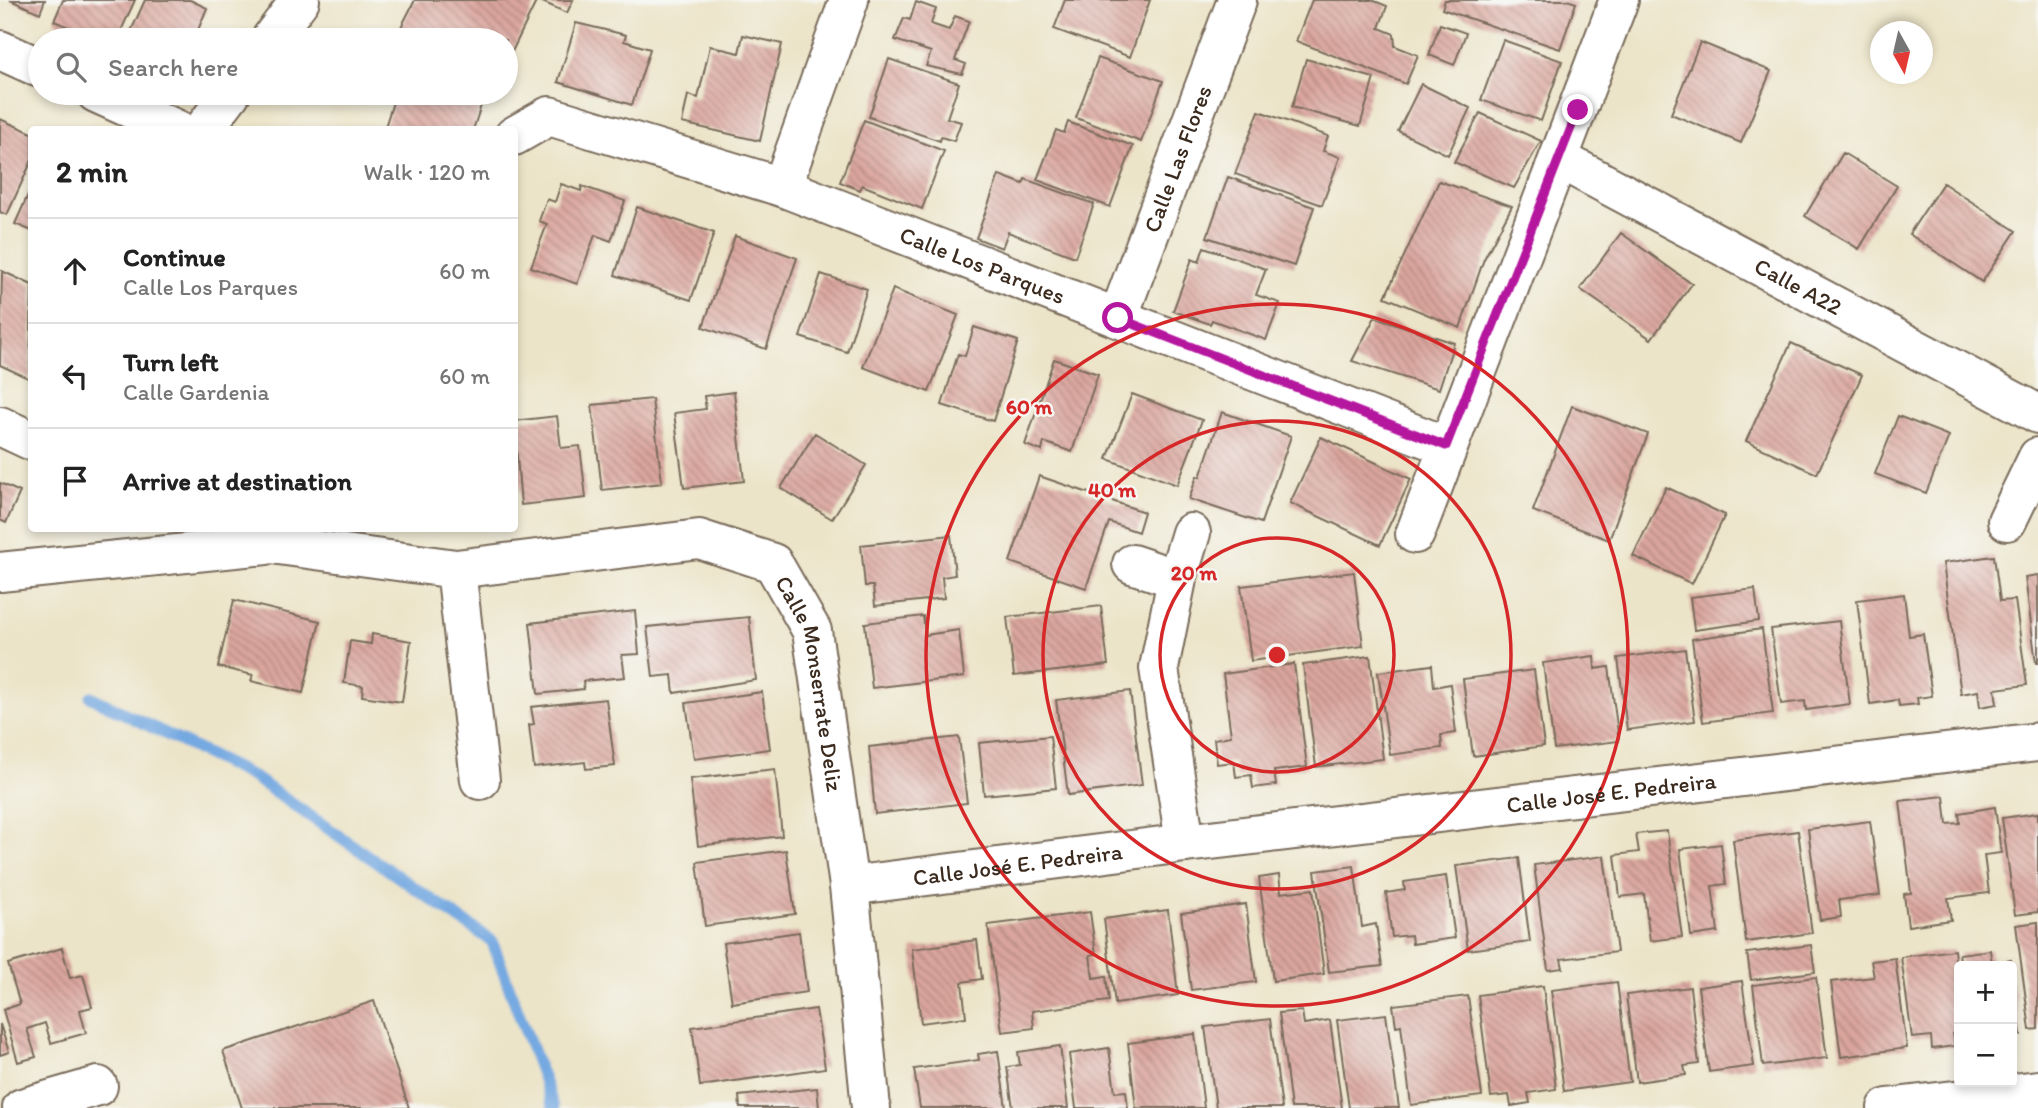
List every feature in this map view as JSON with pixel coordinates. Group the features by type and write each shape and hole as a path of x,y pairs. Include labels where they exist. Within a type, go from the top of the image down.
{"street":[{"path":"279,28 300,0"},
{"path":"782,187 849,0"},
{"name":"Calle Las Flores","path":"1118,318 1237,0"},
{"path":"1415,534 1446,446 1619,0"},
{"path":"0,50 28,63"},
{"path":"123,105 169,126"},
{"path":"206,126 222,105"},
{"name":"Calle Los Parques","path":"518,134 549,116 782,187 1446,446"},
{"name":"Calle A22","path":"1559,159 2038,414"},
{"path":"0,426 28,439"},
{"path":"2007,521 2038,457"},
{"name":"Calle Monserrate Deliz","path":"240,532 271,544 456,569 699,539 773,563 812,631 849,886 871,1108"},
{"path":"1185,843 1159,668 1177,579 1192,533"},
{"path":"0,572 271,544"},
{"path":"1132,564 1177,579"},
{"path":"456,569 480,780"},
{"name":"Calle José E. Pedreira","path":"849,886 1185,843 2038,742"},
{"path":"22,1108 98,1086"},
{"path":"1904,1107 2038,1090"}],"building":[{"path":"10,0 45,0 40,13"},
{"path":"63,0 135,0 122,28 71,28 54,21"},
{"path":"145,0 190,0 207,8 199,28 132,28"},
{"path":"415,0 537,0 518,39 518,28 401,28"},
{"path":"538,0 573,0 567,13"},
{"path":"1065,0 1150,0 1130,57 1054,29"},
{"path":"1312,0 1372,0 1387,6 1379,28 1394,34 1395,46 1418,55 1406,84 1296,41"},
{"path":"1445,0 1567,0 1576,3 1560,49 1442,9"},
{"path":"916,2 936,9 931,24 949,30 955,16 969,21 955,60 966,64 962,74 926,66 931,52 895,40 904,18 910,20"},
{"path":"576,23 626,35 624,41 650,49 632,105 558,82"},
{"path":"1440,24 1466,33 1454,65 1429,55"},
{"path":"743,35 782,44 760,141 682,123 688,95 698,98 710,46 739,53"},
{"path":"1503,40 1562,61 1541,121 1481,100"},
{"path":"1700,42 1771,71 1741,143 1671,114"},
{"path":"1098,58 1163,81 1141,142 1076,118"},
{"path":"889,59 959,83 947,118 961,122 954,141 941,137 940,141 869,117"},
{"path":"1306,59 1374,78 1360,126 1292,107"},
{"path":"1421,84 1470,108 1448,155 1398,131"},
{"path":"392,105 481,105 474,126 385,126"},
{"path":"1259,111 1328,136 1323,151 1340,157 1322,205 1235,174"},
{"path":"1480,113 1541,141 1514,188 1454,162"},
{"path":"0,119 28,131 28,169 7,215 0,212"},
{"path":"864,120 944,151 922,209 862,185 860,190 840,182"},
{"path":"1068,122 1133,146 1110,207 1037,180 1056,130 1064,133"},
{"path":"1843,153 1897,186 1859,249 1805,216"},
{"path":"999,175 1023,184 1025,179 1094,204 1075,257 1008,232 1002,248 976,238"},
{"path":"1228,177 1314,207 1294,266 1207,237"},
{"path":"1439,181 1512,206 1484,259 1460,328 1385,297"},
{"path":"1943,183 2016,231 1982,282 1909,234"},
{"path":"561,184 581,191 582,186 625,201 611,241 595,235 577,284 531,267 547,224 539,221 547,199 555,202"},
{"path":"28,195 28,229 15,224"},
{"path":"637,207 714,233 691,300 615,275"},
{"path":"1621,233 1692,284 1651,339 1580,289"},
{"path":"735,236 797,258 766,349 703,327"},
{"path":"1204,247 1266,269 1256,295 1280,303 1266,340 1212,320 1210,324 1173,311 1192,259 1199,262"},
{"path":"2,271 28,283 28,378 0,365"},
{"path":"821,274 867,289 847,352 800,337"},
{"path":"893,289 958,315 929,392 863,367"},
{"path":"1375,317 1454,343 1439,389 1352,361"},
{"path":"974,327 1018,341 993,421 942,405 958,354 965,356"},
{"path":"1791,343 1862,375 1817,474 1746,441"},
{"path":"1054,359 1098,374 1072,452 1044,442 1042,451 1025,445"},
{"path":"734,392 744,481 684,488 674,413 706,409 704,396"},
{"path":"1132,394 1202,420 1177,485 1107,459"},
{"path":"652,399 662,483 602,490 592,405"},
{"path":"1572,406 1648,434 1609,540 1533,511"},
{"path":"1222,412 1291,436 1261,523 1189,499 1197,476 1200,477"},
{"path":"557,416 561,448 580,446 586,498 521,505 518,421"},
{"path":"1898,416 1949,436 1926,493 1875,474"},
{"path":"815,433 866,465 832,519 781,488"},
{"path":"1321,437 1411,479 1380,545 1290,503"},
{"path":"1039,476 1144,512 1138,532 1109,522 1086,588 1010,562"},
{"path":"0,483 20,492 6,523 0,520"},
{"path":"1666,487 1725,515 1692,584 1633,556"},
{"path":"951,535 955,575 942,577 944,598 875,606 873,586 865,586 861,545"},
{"path":"1994,556 2000,601 2015,600 2027,685 1995,689 1997,704 1980,707 1978,691 1961,694 1943,563"},
{"path":"1354,572 1363,646 1251,661 1241,586"},
{"path":"2038,575 2038,663 2036,663 2025,577"},
{"path":"1755,589 1759,621 1694,630 1690,597"},
{"path":"1904,594 1909,636 1923,634 1932,696 1917,698 1918,704 1899,706 1898,700 1870,704 1857,600"},
{"path":"234,600 320,621 303,693 251,681 253,675 218,667"},
{"path":"1101,606 1108,665 1014,676 1007,617"},
{"path":"635,611 639,654 622,655 625,677 583,681 584,689 538,694 530,623"},
{"path":"923,616 925,635 959,630 964,677 872,688 865,623"},
{"path":"749,617 756,680 674,693 672,675 653,677 647,627"},
{"path":"1839,621 1850,704 1806,710 1805,701 1781,704 1771,629"},
{"path":"1762,629 1773,713 1703,722 1692,639"},
{"path":"372,634 411,641 402,702 362,696 363,686 344,683 350,641 371,644"},
{"path":"1685,649 1695,721 1627,730 1618,658"},
{"path":"1370,656 1383,759 1316,767 1303,665"},
{"path":"1594,656 1595,669 1609,667 1619,741 1554,749 1543,663"},
{"path":"1294,664 1307,767 1274,771 1276,785 1253,788 1251,775 1236,777 1234,762 1217,764 1214,739 1231,736 1223,674"},
{"path":"1432,665 1434,687 1450,684 1456,733 1441,735 1442,748 1390,755 1378,672"},
{"path":"1534,670 1544,746 1473,756 1463,679"},
{"path":"1130,691 1142,785 1068,795 1056,700"},
{"path":"762,692 770,749 694,759 686,703"},
{"path":"606,699 615,766 586,769 585,762 534,768 529,725 534,724 531,707"},
{"path":"1050,736 1056,788 984,795 979,743"},
{"path":"959,737 967,803 875,814 869,747"},
{"path":"775,769 782,836 698,846 690,779"},
{"path":"1944,796 1947,824 1960,823 1959,813 1995,807 2001,853 1984,855 1989,893 1948,898 1951,920 1908,926 1904,894 1911,893 1900,801"},
{"path":"2038,813 2038,912 2015,915 2002,818"},
{"path":"1870,821 1880,895 1839,900 1841,917 1820,920 1808,829"},
{"path":"1667,831 1682,937 1650,941 1644,894 1620,897 1615,855 1639,852 1636,834"},
{"path":"1798,831 1812,933 1746,942 1733,840"},
{"path":"1721,844 1726,884 1712,886 1718,932 1691,936 1680,849"},
{"path":"786,850 795,914 705,926 697,862"},
{"path":"1604,856 1617,952 1561,959 1563,968 1548,970 1534,865"},
{"path":"1519,858 1530,942 1468,950 1456,866"},
{"path":"1354,866 1362,927 1376,924 1382,966 1329,972 1315,871"},
{"path":"1279,875 1281,893 1313,889 1324,974 1273,981 1259,878"},
{"path":"1446,876 1455,938 1412,944 1411,935 1392,937 1386,893 1405,890 1404,882"},
{"path":"1246,904 1256,982 1191,990 1181,913"},
{"path":"1168,910 1178,995 1115,1004 1104,919"},
{"path":"1090,912 1096,954 1090,955 1093,978 1106,976 1109,1001 1032,1011 1034,1028 1002,1032 988,925"},
{"path":"2038,922 2038,1029 2030,1030 2016,925"},
{"path":"799,932 807,992 732,1003 723,943"},
{"path":"977,940 982,979 962,982 966,1017 921,1023 912,949"},
{"path":"1811,945 1815,972 1751,980 1747,953"},
{"path":"62,948 70,978 83,975 92,1007 80,1010 86,1033 51,1043 45,1023 27,1029 36,1057 18,1062 3,1010 20,1004 8,964"},
{"path":"1954,950 1954,1046 1932,1049 1931,1036 1912,1038 1901,957"},
{"path":"1990,950 1992,961 1960,961 1959,954"},
{"path":"1895,958 1907,1048 1841,1057 1831,982 1874,977 1871,961"},
{"path":"1816,977 1827,1058 1763,1066 1753,985"},
{"path":"1742,981 1754,1066 1709,1072 1698,987"},
{"path":"1617,982 1630,1082 1564,1091 1551,990"},
{"path":"1543,986 1556,1089 1528,1093 1530,1103 1511,1106 1509,1095 1491,1097 1478,995"},
{"path":"1690,987 1699,1064 1684,1066 1686,1075 1637,1082 1626,995"},
{"path":"1468,996 1482,1096 1411,1105 1401,1025 1396,1026 1393,1005"},
{"path":"374,1001 409,1108 242,1108 223,1051"},
{"path":"816,1009 825,1068 700,1086 692,1027"},
{"path":"2017,1009 2021,1035 2017,1036"},
{"path":"1302,1011 1304,1024 1330,1020 1342,1108 1291,1108 1279,1013"},
{"path":"1386,1014 1399,1108 1349,1108 1337,1020"},
{"path":"1270,1019 1282,1108 1216,1108 1205,1027"},
{"path":"0,1024 9,1052 0,1055"},
{"path":"1195,1034 1204,1108 1136,1108 1128,1043"},
{"path":"1060,1046 1068,1108 1013,1108 1007,1067 1020,1065 1018,1052"},
{"path":"1109,1048 1115,1092 1126,1091 1128,1108 1076,1108 1069,1054"},
{"path":"998,1051 1006,1108 920,1108 914,1069 979,1060 978,1054"},
{"path":"817,1088 819,1108 740,1108 739,1096"}],"waterway":[{"path":"91,697 253,777 492,941 554,1108"}],"route":[{"path":"1118,318 1446,446 1578,110"}]}
